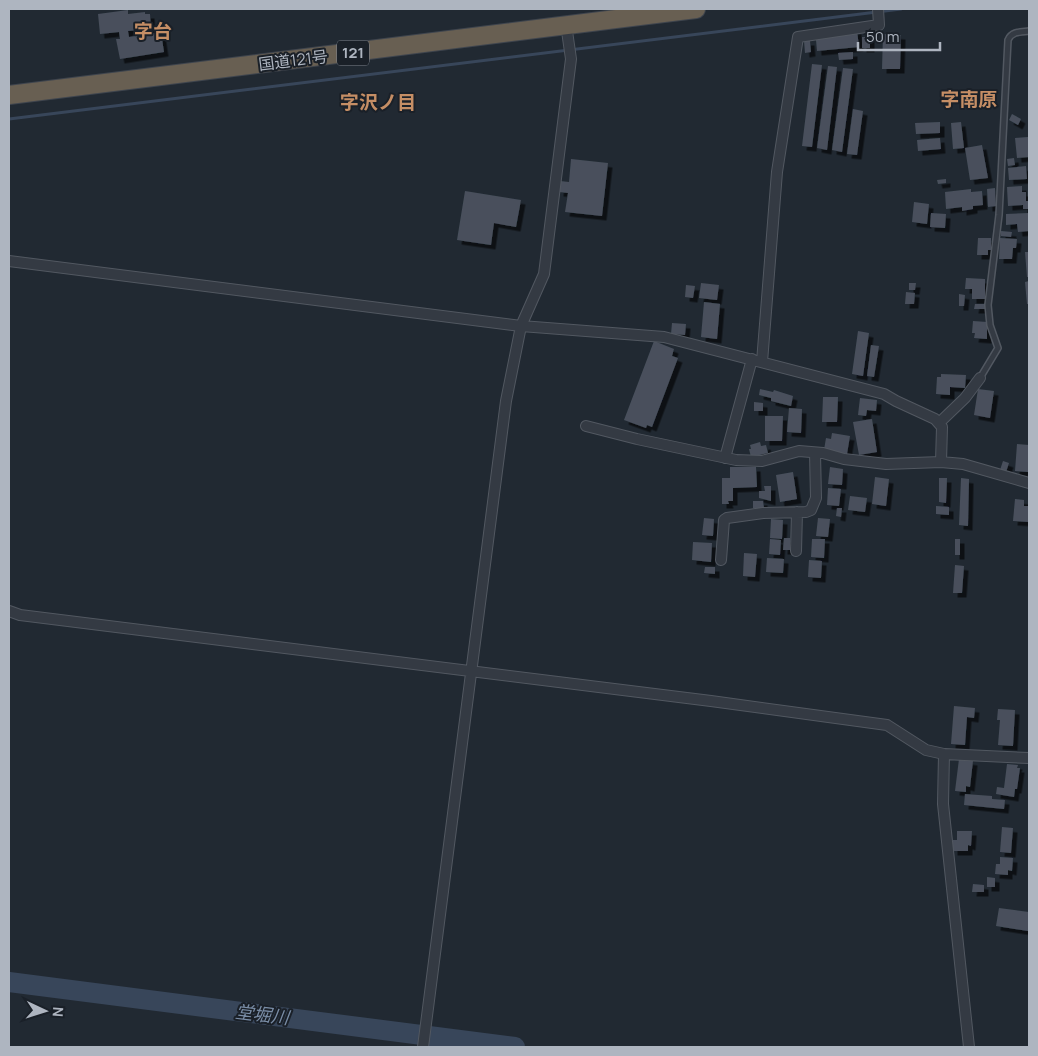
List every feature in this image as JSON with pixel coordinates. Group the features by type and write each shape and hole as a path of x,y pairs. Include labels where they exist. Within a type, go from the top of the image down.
{"highway":[{"name":"国道121号","path":"9,95 696,9"}],"street":[{"path":"725,458 757,361 778,172 798,36 878,25 878,9"},
{"path":"423,1047 506,401 521,326 544,274 571,60 566,24"},
{"path":"9,261 521,326 664,337 884,394 935,419 942,427 941,462"},
{"path":"938,423 965,398 980,378"},
{"path":"586,426 736,460 762,461 799,451 886,464 941,462 963,464 1029,483"},
{"path":"721,560 724,520 727,518 763,513 806,512 811,510 816,498 815,453"},
{"path":"796,551 797,512"},
{"path":"9,611 20,615 887,725 926,750 944,754 1029,758"},
{"path":"944,754 943,804 968,1047"}],"lane":[{"path":"980,378 998,348 990,325 988,305 999,215 1008,40 1010,35 1029,31"}],"building":[{"path":"128,10 128,14 145,12 145,14 150,14 151,29 128,31 129,37 161,32 164,52 120,59 116,39 120,39 119,32 100,34 98,14"},
{"path":"857,30 859,47 817,51 816,40 820,39 819,34"},
{"path":"883,34 901,35 900,69 882,69"},
{"path":"862,37 870,37 870,48 862,48"},
{"path":"804,41 810,41 811,52 805,53"},
{"path":"853,52 853,59 839,60 838,53"},
{"path":"812,64 822,65 812,147 802,146"},
{"path":"828,66 837,67 827,150 817,148"},
{"path":"843,68 853,69 842,152 832,150"},
{"path":"853,109 863,111 857,155 847,154"},
{"path":"1012,114 1021,119 1018,125 1009,120"},
{"path":"940,122 940,133 916,134 915,123"},
{"path":"961,122 964,148 953,149 951,123"},
{"path":"1028,137 1029,157 1017,158 1015,138"},
{"path":"940,138 941,149 918,151 917,140"},
{"path":"982,145 988,178 970,180 965,148"},
{"path":"1014,158 1015,165 1008,166 1007,159"},
{"path":"571,159 608,163 602,216 565,212 568,193 559,192 560,181 569,182"},
{"path":"1026,166 1027,179 1009,180 1008,168"},
{"path":"946,179 946,183 938,184 937,180"},
{"path":"1022,186 1022,192 1026,192 1026,201 1029,201 1029,209 1023,209 1023,205 1008,206 1007,187"},
{"path":"995,188 996,206 988,207 987,189"},
{"path":"971,189 971,192 982,191 983,205 973,206 973,209 962,211 962,207 946,209 945,192"},
{"path":"465,191 521,200 516,227 494,223 491,245 457,240"},
{"path":"914,202 929,204 927,224 912,222"},
{"path":"931,213 946,214 945,228 930,227"},
{"path":"1029,213 1029,231 1018,232 1017,224 1006,225 1006,214"},
{"path":"1001,231 1012,232 1011,237 1001,236"},
{"path":"978,238 991,238 991,250 988,250 988,255 977,255"},
{"path":"1000,238 1017,239 1016,248 1013,248 1012,259 999,259"},
{"path":"1025,252 1029,252 1029,277 1027,277"},
{"path":"966,278 985,279 985,299 972,299 972,289 965,289"},
{"path":"1029,281 1029,304 1027,304 1025,282"},
{"path":"701,283 719,285 717,300 699,298"},
{"path":"909,283 916,283 915,290 909,290"},
{"path":"686,285 695,286 693,298 685,297"},
{"path":"906,292 915,293 914,304 905,304"},
{"path":"959,294 965,295 964,306 959,306"},
{"path":"704,302 720,304 717,339 701,337"},
{"path":"975,304 985,304 985,309 974,309"},
{"path":"973,321 987,322 987,339 974,338 975,333 972,333"},
{"path":"672,323 686,324 685,335 671,334"},
{"path":"858,331 869,333 863,376 852,374"},
{"path":"654,341 674,349 672,356 678,358 652,427 647,425 646,428 624,420"},
{"path":"871,345 879,346 874,377 867,376"},
{"path":"941,374 966,375 965,388 950,387 950,395 936,394 937,377 941,377"},
{"path":"760,389 773,392 774,390 793,396 791,406 771,401 771,398 759,395"},
{"path":"978,389 994,391 990,418 974,415"},
{"path":"823,397 838,397 837,422 822,422"},
{"path":"860,398 877,400 876,411 867,410 866,416 858,415"},
{"path":"754,402 763,403 763,411 754,411"},
{"path":"789,408 802,409 801,433 787,432"},
{"path":"765,416 783,416 782,441 765,441"},
{"path":"872,419 877,452 859,455 853,422"},
{"path":"832,433 850,436 847,454 824,450 826,438 831,439"},
{"path":"760,442 761,446 766,445 768,453 751,457 750,445"},
{"path":"1017,444 1029,445 1028,472 1015,471"},
{"path":"1003,461 1009,463 1006,472 1000,470"},
{"path":"730,467 756,467 757,487 733,488 733,501 728,501 729,504 722,504 722,478 730,478"},
{"path":"830,467 843,469 842,485 828,484"},
{"path":"793,472 797,499 780,502 776,475"},
{"path":"875,477 889,479 886,506 872,504"},
{"path":"939,478 947,478 946,503 939,502"},
{"path":"961,478 969,479 968,526 959,525"},
{"path":"764,486 771,486 771,501 759,498 759,491 765,491"},
{"path":"828,488 841,489 839,506 827,505"},
{"path":"850,496 867,498 865,512 848,510"},
{"path":"1015,499 1024,500 1024,506 1029,506 1029,522 1013,521"},
{"path":"753,501 763,501 764,508 753,508"},
{"path":"936,506 949,507 949,515 936,514"},
{"path":"837,508 842,508 841,517 836,516"},
{"path":"704,518 714,519 713,536 702,535"},
{"path":"818,518 830,519 828,537 816,536"},
{"path":"771,519 783,520 782,539 770,538"},
{"path":"784,538 790,538 790,550 783,550"},
{"path":"770,539 781,540 780,555 769,554"},
{"path":"812,539 825,539 824,558 811,557"},
{"path":"955,539 960,539 960,555 955,555"},
{"path":"693,542 712,543 711,562 692,560"},
{"path":"744,553 757,554 755,577 743,576"},
{"path":"767,558 784,559 783,573 766,572"},
{"path":"809,560 822,561 821,578 808,577"},
{"path":"955,565 964,566 962,593 953,593"},
{"path":"705,567 715,567 715,574 704,573"},
{"path":"954,706 975,708 974,718 967,717 965,745 951,744"},
{"path":"998,709 1015,710 1013,746 998,745 1000,720 997,720"},
{"path":"959,759 973,761 970,787 966,786 966,792 955,791"},
{"path":"1007,764 1018,765 1017,768 1020,768 1014,797 996,794 997,787 1004,788"},
{"path":"965,794 992,796 992,799 1005,800 1004,809 964,805"},
{"path":"1002,827 1013,828 1011,853 1000,852"},
{"path":"957,831 972,831 971,846 968,845 968,851 953,851 953,840 957,840"},
{"path":"1000,857 1013,858 1012,871 1008,870 1008,875 995,874 996,864 1000,864"},
{"path":"987,877 995,878 995,887 987,887"},
{"path":"973,884 984,885 984,892 972,892"},
{"path":"999,908 1029,912 1028,931 996,926"}],"waterway":[{"path":"9,119 901,9"},
{"name":"堂堀川","path":"9,982 515,1047"}],"district":[{"name":"字台","path":"153,31"},
{"name":"字南原","path":"969,99"},
{"name":"字沢ノ目","path":"378,102"}]}
